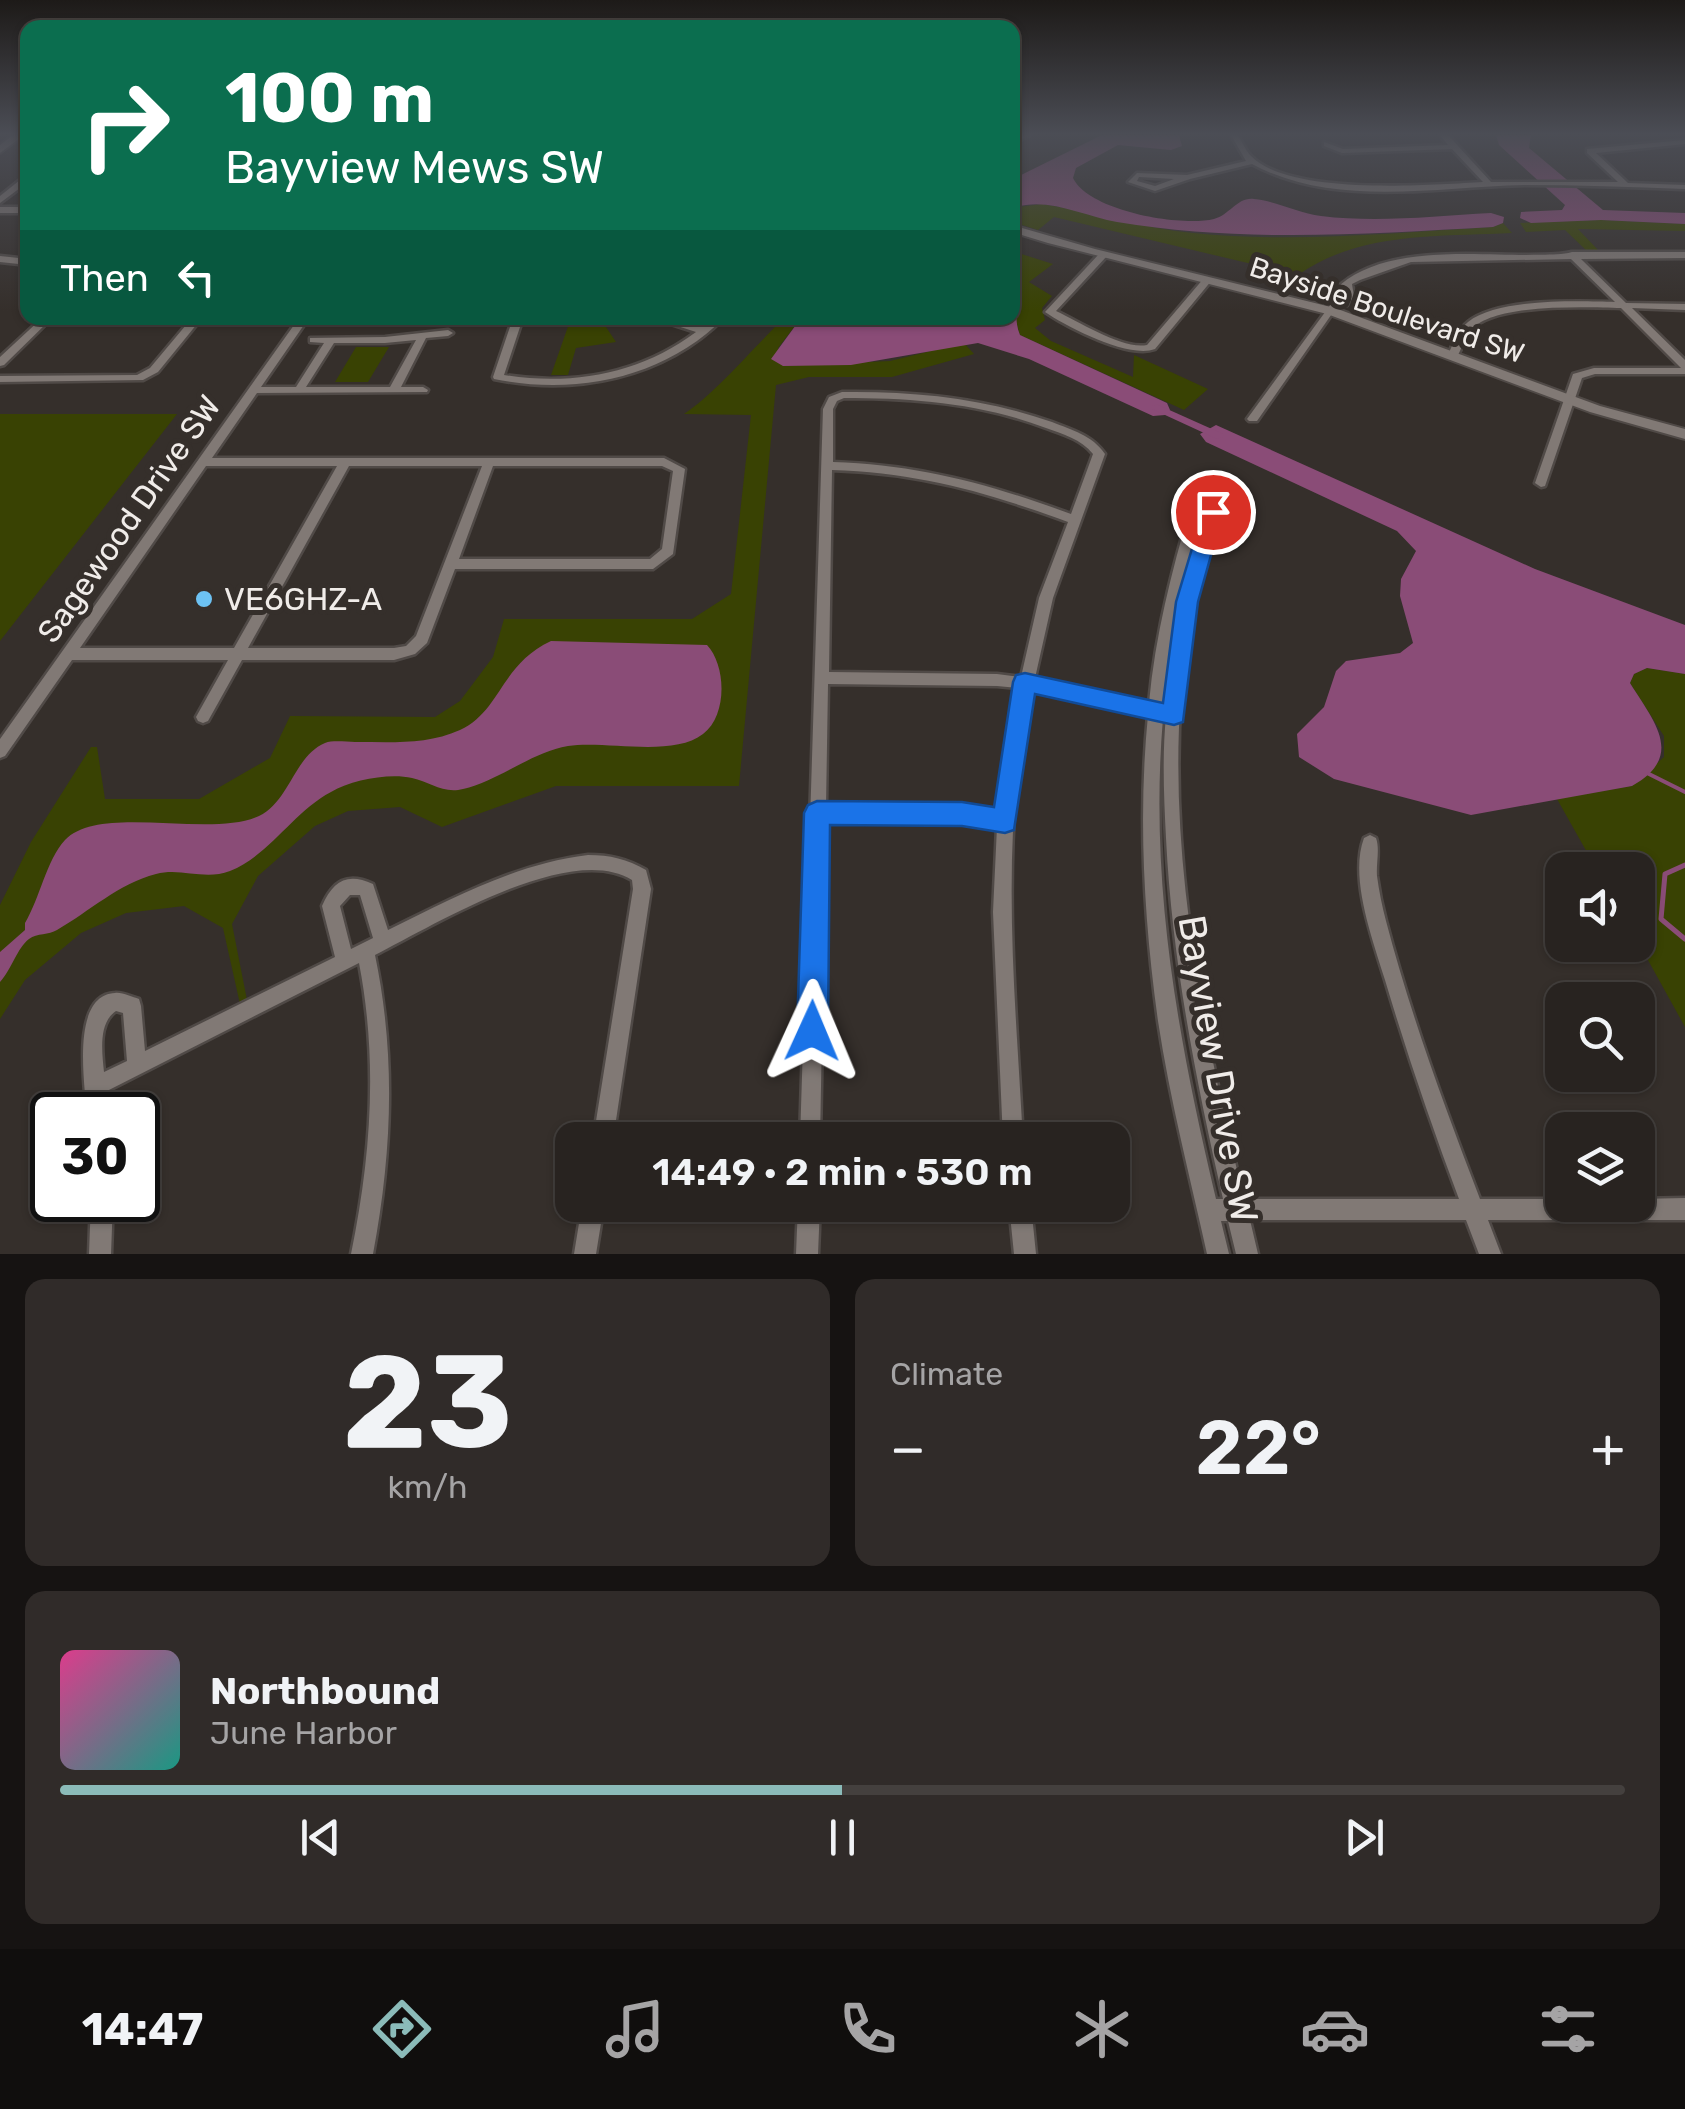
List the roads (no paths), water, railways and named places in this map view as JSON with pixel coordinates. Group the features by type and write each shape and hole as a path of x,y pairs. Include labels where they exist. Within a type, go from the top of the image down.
{"street":[{"name":"Bayside Boulevard SW","path":"1020,230 1102,256 1333,308 1569,398 1685,434"},
{"path":"1572,255 1685,369"},
{"path":"1253,420 1333,308 1351,295 1353,290 1348,286 1382,267 1424,258 1685,255"},
{"path":"1102,256 1050,312 1134,350 1151,347 1207,280"},
{"path":"1453,355 1468,327 1498,312 1524,308 1685,307"},
{"path":"0,362 40,325"},
{"path":"0,379 139,378 154,370 191,325"},
{"name":"Sagewood Drive SW","path":"0,751 299,325"},
{"path":"379,340 386,325"},
{"path":"516,325 498,377 577,379 647,365 711,325"},
{"path":"683,325 703,332"},
{"path":"314,340 448,334"},
{"path":"394,390 422,337"},
{"path":"299,390 331,340"},
{"path":"647,365 658,378"},
{"path":"1540,482 1575,379 1582,372 1685,369"},
{"path":"252,390 423,390"},
{"path":"810,1122 828,410 838,397 922,394 962,399 1021,415 1093,444 1098,462 1046,598 1025,682 1005,821 1003,978 1012,1122"},
{"path":"203,462 664,462 676,465 681,474 668,552 660,560 644,565 452,564"},
{"path":"203,717 345,462"},
{"path":"68,654 394,654 410,650 422,639 489,462"},
{"path":"826,466 883,467 955,478 1074,520"},
{"name":"Bayview Drive SW","path":"1218,1254 1182,1095 1158,946 1150,826 1160,649 1179,558 1212,485 1187,602 1174,715 1173,801 1181,933 1192,1012 1247,1254"},
{"path":"820,678 940,677 1025,682 1174,715"},
{"path":"817,813 962,814 1005,821"},
{"path":"1370,842 1368,870 1385,948 1420,1068 1490,1254"},
{"path":"96,1088 515,878 576,865 620,863 640,876 641,905 607,1122"},
{"path":"345,960 332,906 334,898 353,885 367,890 374,946 381,1100 380,1150 362,1254"},
{"path":"96,1092 92,1025 102,1008 112,1003 120,1001 132,1006 137,1067"},
{"path":"1208,1210 1685,1209"},
{"path":"100,1254 101,1222"},
{"path":"585,1254 590,1222"},
{"path":"808,1222 808,1254"},
{"path":"1022,1222 1025,1254"}],"waterway":[{"path":"1156,407 1219,436"},
{"path":"1649,774 1685,792"},
{"path":"1685,865 1665,874 1661,919 1685,939"}],"place":[{"name":"VE6GHZ-A","path":"204,599"}]}
